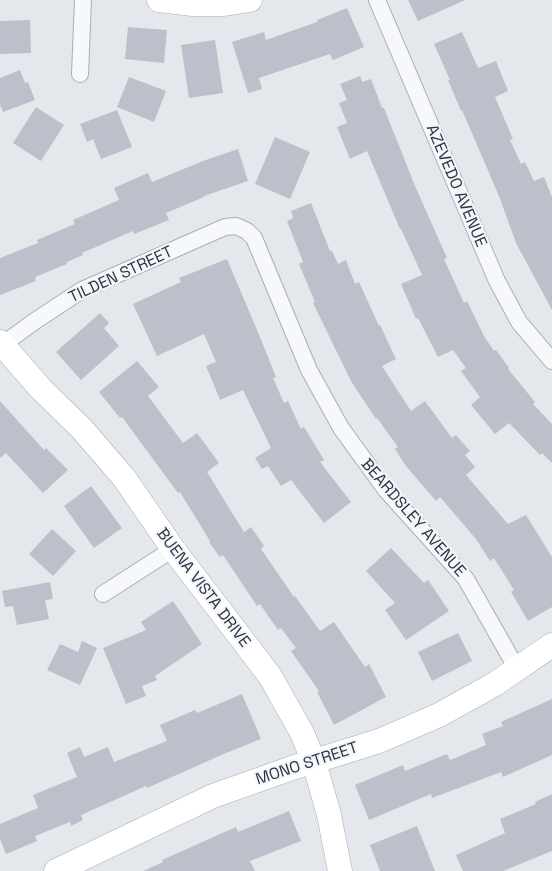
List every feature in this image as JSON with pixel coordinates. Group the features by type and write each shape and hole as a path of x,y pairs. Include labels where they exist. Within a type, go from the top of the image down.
{"street":[{"path":"80,74 83,0"},
{"path":"159,0 193,4 224,4 250,0"},
{"name":"AZEVEDO AVENUE","path":"377,0 497,281 519,322 552,362"},
{"name":"TILDEN STREET","path":"1,344 82,290 225,228 236,226 247,231"},
{"name":"BEARDSLEY AVENUE","path":"247,231 254,238 273,288 309,370 341,428 386,490 466,579 517,669"},
{"name":"BUENA VISTA DRIVE","path":"1,344 41,389 82,429 125,479 172,550 270,676 302,733 314,762 329,814 340,871"},
{"path":"103,594 172,550"},
{"name":"MONO STREET","path":"56,871 213,796 378,740 433,718 495,684 552,645"}],"building":[{"path":"408,0 465,0 418,21"},
{"path":"347,8 364,47 333,60 330,54 259,78 262,89 248,93 232,42 264,32 266,40 317,22 317,20"},
{"path":"30,20 31,53 0,54 0,21"},
{"path":"128,27 167,30 164,63 125,59"},
{"path":"462,32 478,68 496,61 508,91 495,97 513,139 510,140 521,164 525,162 534,181 544,177 552,197 552,310 516,243 499,196 461,111 434,44"},
{"path":"215,40 223,93 189,98 181,45"},
{"path":"20,70 25,83 28,82 35,100 3,112 0,104 0,78"},
{"path":"360,76 362,82 371,79 447,258 444,259 464,303 467,301 484,336 494,351 496,350 508,369 535,402 533,404 552,424 552,463 542,453 540,455 509,423 495,434 471,405 480,397 461,371 466,368 453,350 438,357 418,318 416,319 401,284 422,275 367,151 350,159 337,127 347,123 339,103 347,100 340,84"},
{"path":"129,77 166,91 154,122 117,107"},
{"path":"36,107 64,125 41,161 13,143"},
{"path":"117,110 132,147 101,159 93,139 87,142 80,124"},
{"path":"275,137 310,152 290,199 255,184"},
{"path":"238,149 248,181 204,196 166,213 169,220 134,234 133,231 82,253 83,255 67,262 67,264 35,277 36,281 0,295 0,258 38,243 37,240 75,224 73,220 119,200 114,188 148,173 152,182"},
{"path":"311,203 330,251 332,251 338,264 346,260 355,284 359,282 380,325 396,359 382,366 411,411 425,401 452,438 456,435 470,451 465,455 475,467 466,475 508,524 526,515 552,557 552,607 528,621 511,592 514,590 494,558 490,561 476,539 440,497 436,501 406,466 395,449 398,447 376,419 351,381 313,303 315,302 299,264 303,262 287,221 293,218 291,211"},
{"path":"227,259 276,377 273,378 284,403 288,401 301,429 304,427 324,460 320,462 351,502 324,523 291,480 281,486 268,466 262,469 255,458 271,448 243,390 220,400 206,366 216,362 204,334 157,356 133,304 181,282 179,278"},
{"path":"100,313 109,323 104,328 119,346 81,380 56,352"},
{"path":"137,361 159,387 148,396 183,443 197,433 219,463 207,472 244,532 251,527 264,546 261,549 320,631 334,622 365,667 369,664 386,697 334,725 317,692 319,691 291,651 296,648 281,628 278,630 260,604 257,606 223,555 220,557 209,542 180,492 178,493 122,417 120,418 99,392"},
{"path":"0,401 44,450 46,448 68,470 43,493 6,453 0,458"},
{"path":"91,486 122,528 94,548 64,506"},
{"path":"52,529 76,551 53,576 29,554"},
{"path":"391,548 424,583 428,580 449,611 406,640 385,610 395,603 366,571"},
{"path":"50,582 53,599 45,600 49,619 17,625 13,606 5,607 2,591"},
{"path":"173,601 202,644 155,676 157,680 142,686 146,696 126,704 103,648 146,630 141,622"},
{"path":"458,633 472,661 432,681 418,652"},
{"path":"82,641 97,648 80,685 47,670 60,644 78,652"},
{"path":"242,694 261,739 81,815 83,820 71,826 70,822 35,836 37,841 6,854 0,839 0,824 38,808 33,795 77,777 67,753 80,747 84,757 108,747 114,762 167,741 160,725 195,710 197,713"},
{"path":"552,699 552,755 503,777 501,772 432,798 431,794 369,820 355,785 403,765 405,771 447,754 450,760 486,745 482,734 503,726 501,722"},
{"path":"552,794 552,851 503,871 463,871 456,855 505,833 500,819 536,804 535,802"},
{"path":"289,811 301,841 250,861 255,871 143,871 163,862 162,860 236,827 238,832"},
{"path":"417,826 435,871 380,871 370,845"}]}
